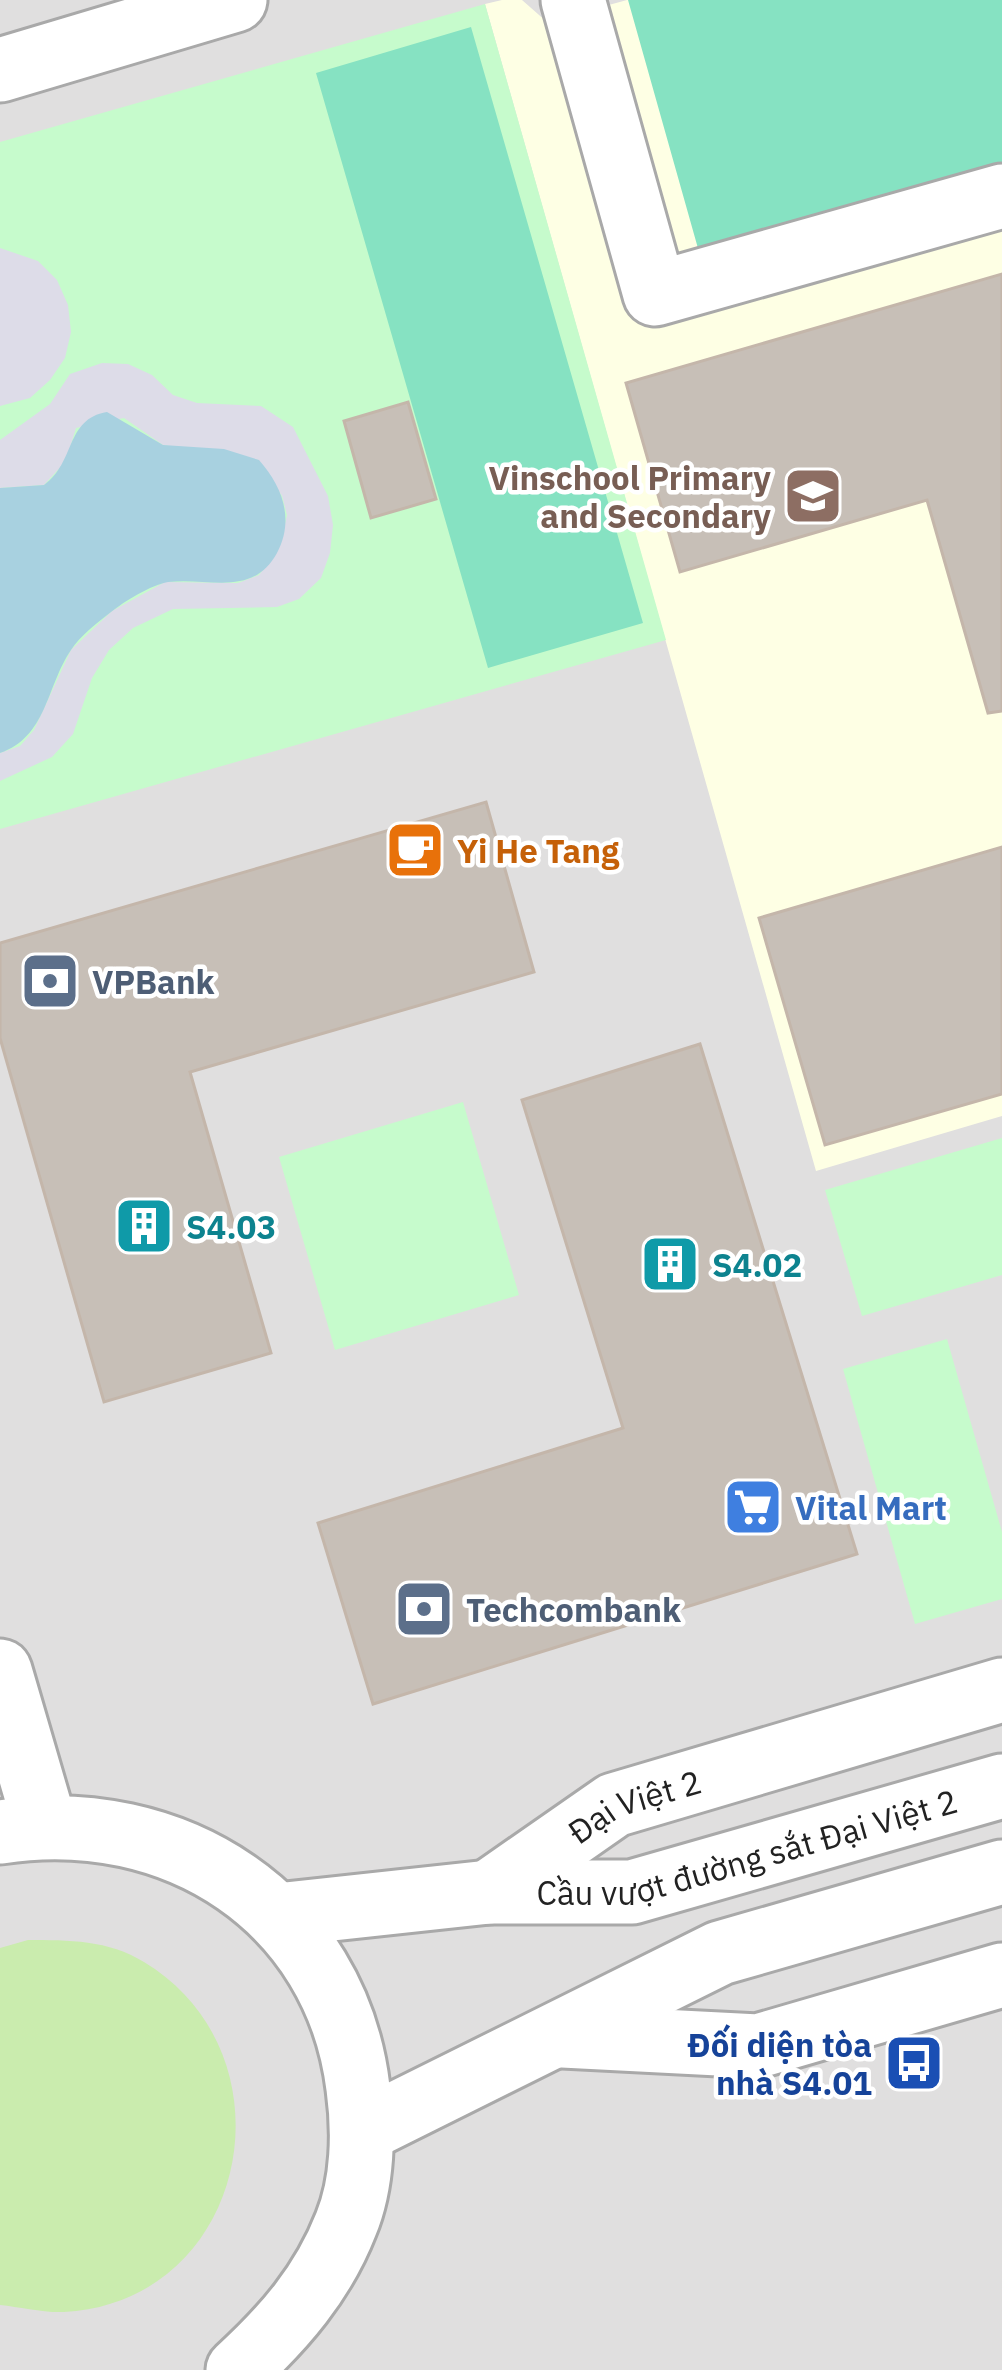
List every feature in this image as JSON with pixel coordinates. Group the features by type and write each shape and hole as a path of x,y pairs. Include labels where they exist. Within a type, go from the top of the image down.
{"street":[{"path":"0,70 235,0"},
{"path":"573,0 655,294 1002,196"},
{"path":"0,1671 22,1828 130,1832 210,1864 278,1915 326,1978 354,2051 364,2130 348,2222 305,2304 238,2370"},
{"name":"Đại Việt 2","path":"278,1915 489,1892 614,1804 1002,1690"},
{"name":"Cầu vượt đường sắt Đại Việt 2","path":"489,1892 632,1892 1002,1786"},
{"path":"364,2130 720,1953 1002,1873"},
{"path":"561,2036 758,2046 1002,1975"}],"shaded area":[{"path":"0,0 1002,0 1002,2370 0,2370"},
{"name":"Vinschool Primary and Secondary","path":"522,0 547,22 627,0 1002,0 1002,1116 816,1171 485,4"},
{"path":"0,248 38,261 57,280 68,305 71,332 65,358 50,380 30,398 0,406"},
{"path":"102,363 128,364 152,375 173,395 197,403 261,406 293,427 328,496 333,525 330,553 321,578 299,599 277,607 173,609 133,628 109,650 92,678 73,734 52,757 0,781 0,753 20,746 34,730 71,650 112,611 165,582 238,583 259,575 276,553 283,533 287,515 282,496 258,460 163,445 124,418 76,428 66,461 44,485 0,488 0,440 50,404 70,374"}],"green space":[{"path":"628,0 1002,0 1002,174 701,259"},
{"path":"485,4 666,640 0,829 0,142"},
{"path":"471,27 643,623 488,668 316,73"},
{"path":"463,1102 519,1295 335,1350 279,1157"},
{"path":"1002,1138 1002,1275 862,1316 825,1190"},
{"path":"947,1339 1002,1532 1002,1599 915,1624 843,1369"},
{"path":"28,1940 102,1945 144,1962 192,2003 222,2055 235,2111 231,2168 211,2221 176,2266 127,2298 64,2312 0,2305 0,1948"}],"water":[{"path":"107,412 163,445 224,449 259,460 283,504 282,540 267,567 255,576 228,582 168,582 111,612 71,650 37,723 16,745 0,753 0,488 44,485 84,423"}],"building":[{"path":"1002,274 1002,711 988,713 927,500 680,572 626,383"},
{"path":"408,402 436,499 371,518 344,421"},
{"name":"S4.03","path":"486,802 534,972 190,1072 271,1353 104,1402 0,1038 0,943"},
{"path":"1002,847 1002,1094 825,1145 759,918"},
{"name":"S4.02","path":"700,1044 857,1554 373,1704 318,1523 623,1428 522,1100"}],"place":[{"name":"Vinschool Primary and Secondary","path":"813,496"},
{"name":"Yi He Tang","path":"415,850"},
{"name":"VPBank","path":"50,981"},
{"name":"S4.03","path":"144,1226"},
{"name":"S4.02","path":"670,1264"},
{"name":"Vital Mart","path":"753,1507"},
{"name":"Techcombank","path":"424,1609"},
{"name":"Đối diện tòa nhà S4.01","path":"914,2063"}]}
